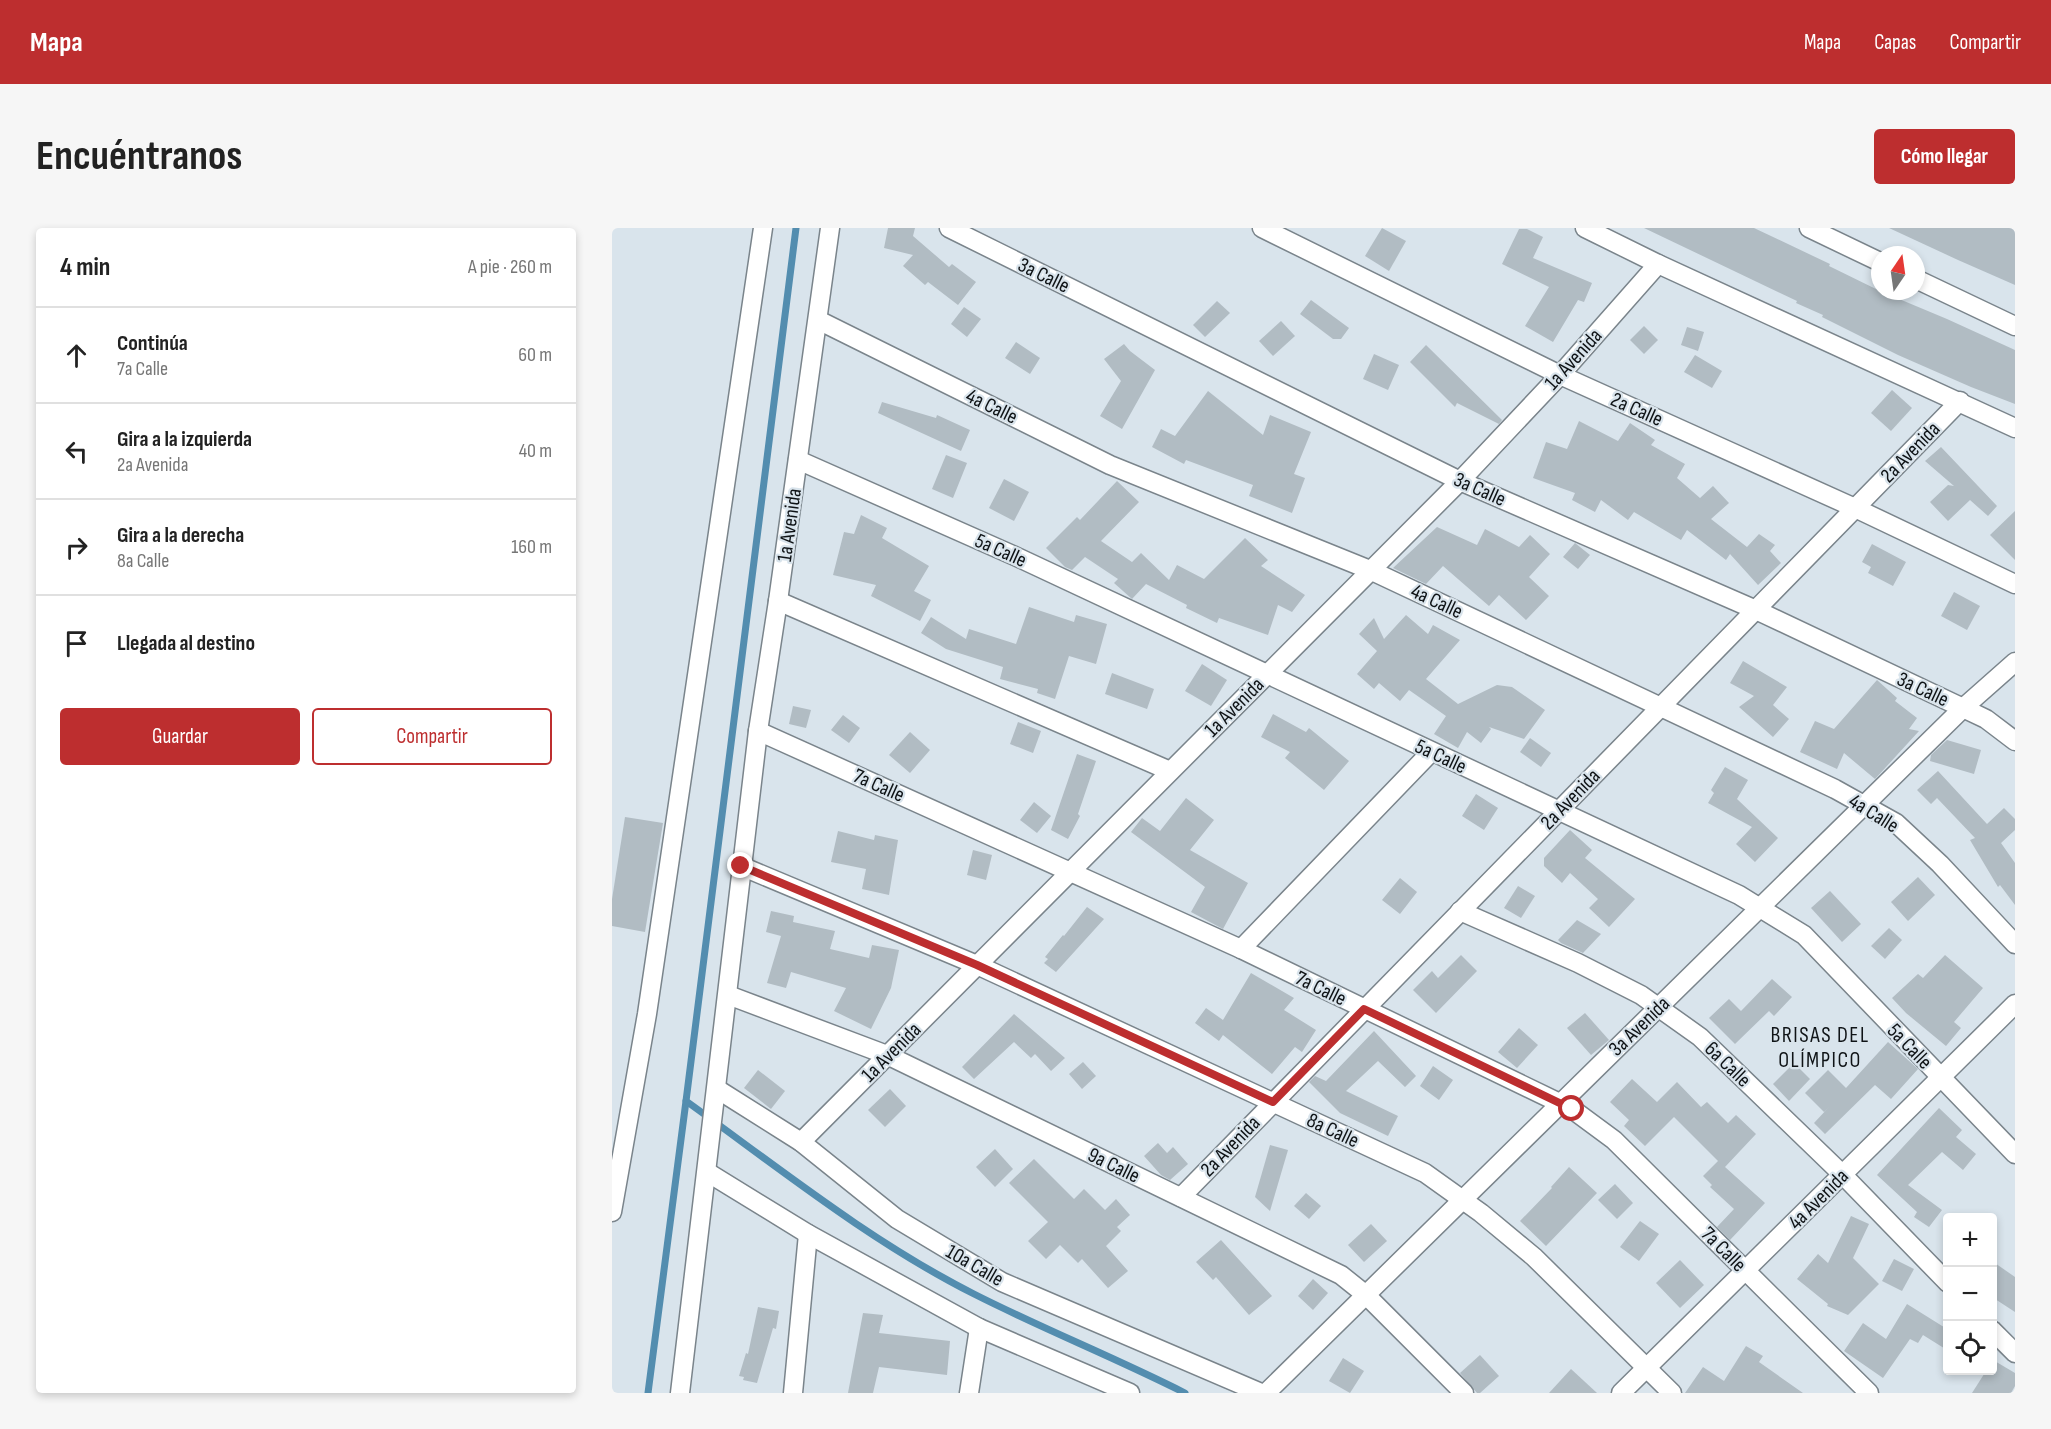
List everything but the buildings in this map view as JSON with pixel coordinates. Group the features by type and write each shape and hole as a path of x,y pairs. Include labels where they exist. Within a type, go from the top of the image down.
{"street":[{"path":"612,1212 647,1014 763,228"},
{"name":"1a Avenida","path":"680,1393 758,731 830,228"},
{"name":"3a Calle","path":"949,228 1460,481 1756,609 1986,719 2015,741"},
{"name":"2a Calle","path":"1262,228 1560,375 1855,508 2015,584"},
{"path":"1585,228 1658,264 2015,428"},
{"path":"1809,228 1871,258"},
{"name":"1a Avenida","path":"801,1142 1460,481 1560,375 1658,264"},
{"path":"1925,283 2015,326"},
{"name":"4a Calle","path":"818,320 1110,465 1370,570 1835,789 1896,823 1940,864 2015,944"},
{"name":"2a Avenida","path":"1181,1197 1960,401"},
{"name":"5a Calle","path":"798,460 1017,557 1739,895 1804,935 2015,1154"},
{"path":"778,600 1170,771"},
{"name":"3a Avenida","path":"1266,1393 1963,708 2015,662"},
{"name":"7a Calle","path":"758,731 1241,949 1572,1109 1614,1140 1869,1393"},
{"path":"1241,949 1431,752"},
{"name":"8a Calle","path":"741,866 977,965 1425,1173 1463,1200 1534,1257 1672,1393"},
{"name":"6a Calle","path":"1460,911 1578,963 1641,995 1700,1037 1843,1175 1943,1279"},
{"name":"9a Calle","path":"728,995 887,1055 1341,1275 1366,1295 1464,1393"},
{"name":"4a Avenida","path":"1622,1393 2015,1004"},
{"name":"10a Calle","path":"717,1089 801,1142 897,1219 1002,1282 1261,1393"},
{"path":"707,1172 808,1234 979,1328 1130,1393"},
{"path":"793,1393 808,1234"},
{"path":"969,1393 979,1328"},
{"path":"1997,1335 2015,1353"}],"waterway":[{"path":"796,228 686,1101 862,1228 936,1274 1000,1307 1185,1393"},
{"path":"648,1393 686,1101"}],"district":[{"name":"BRISAS DEL OLÍMPICO","path":"1820,1046"}],"route":[{"path":"741,866 977,965 1273,1102 1364,1009 1572,1109"}]}
